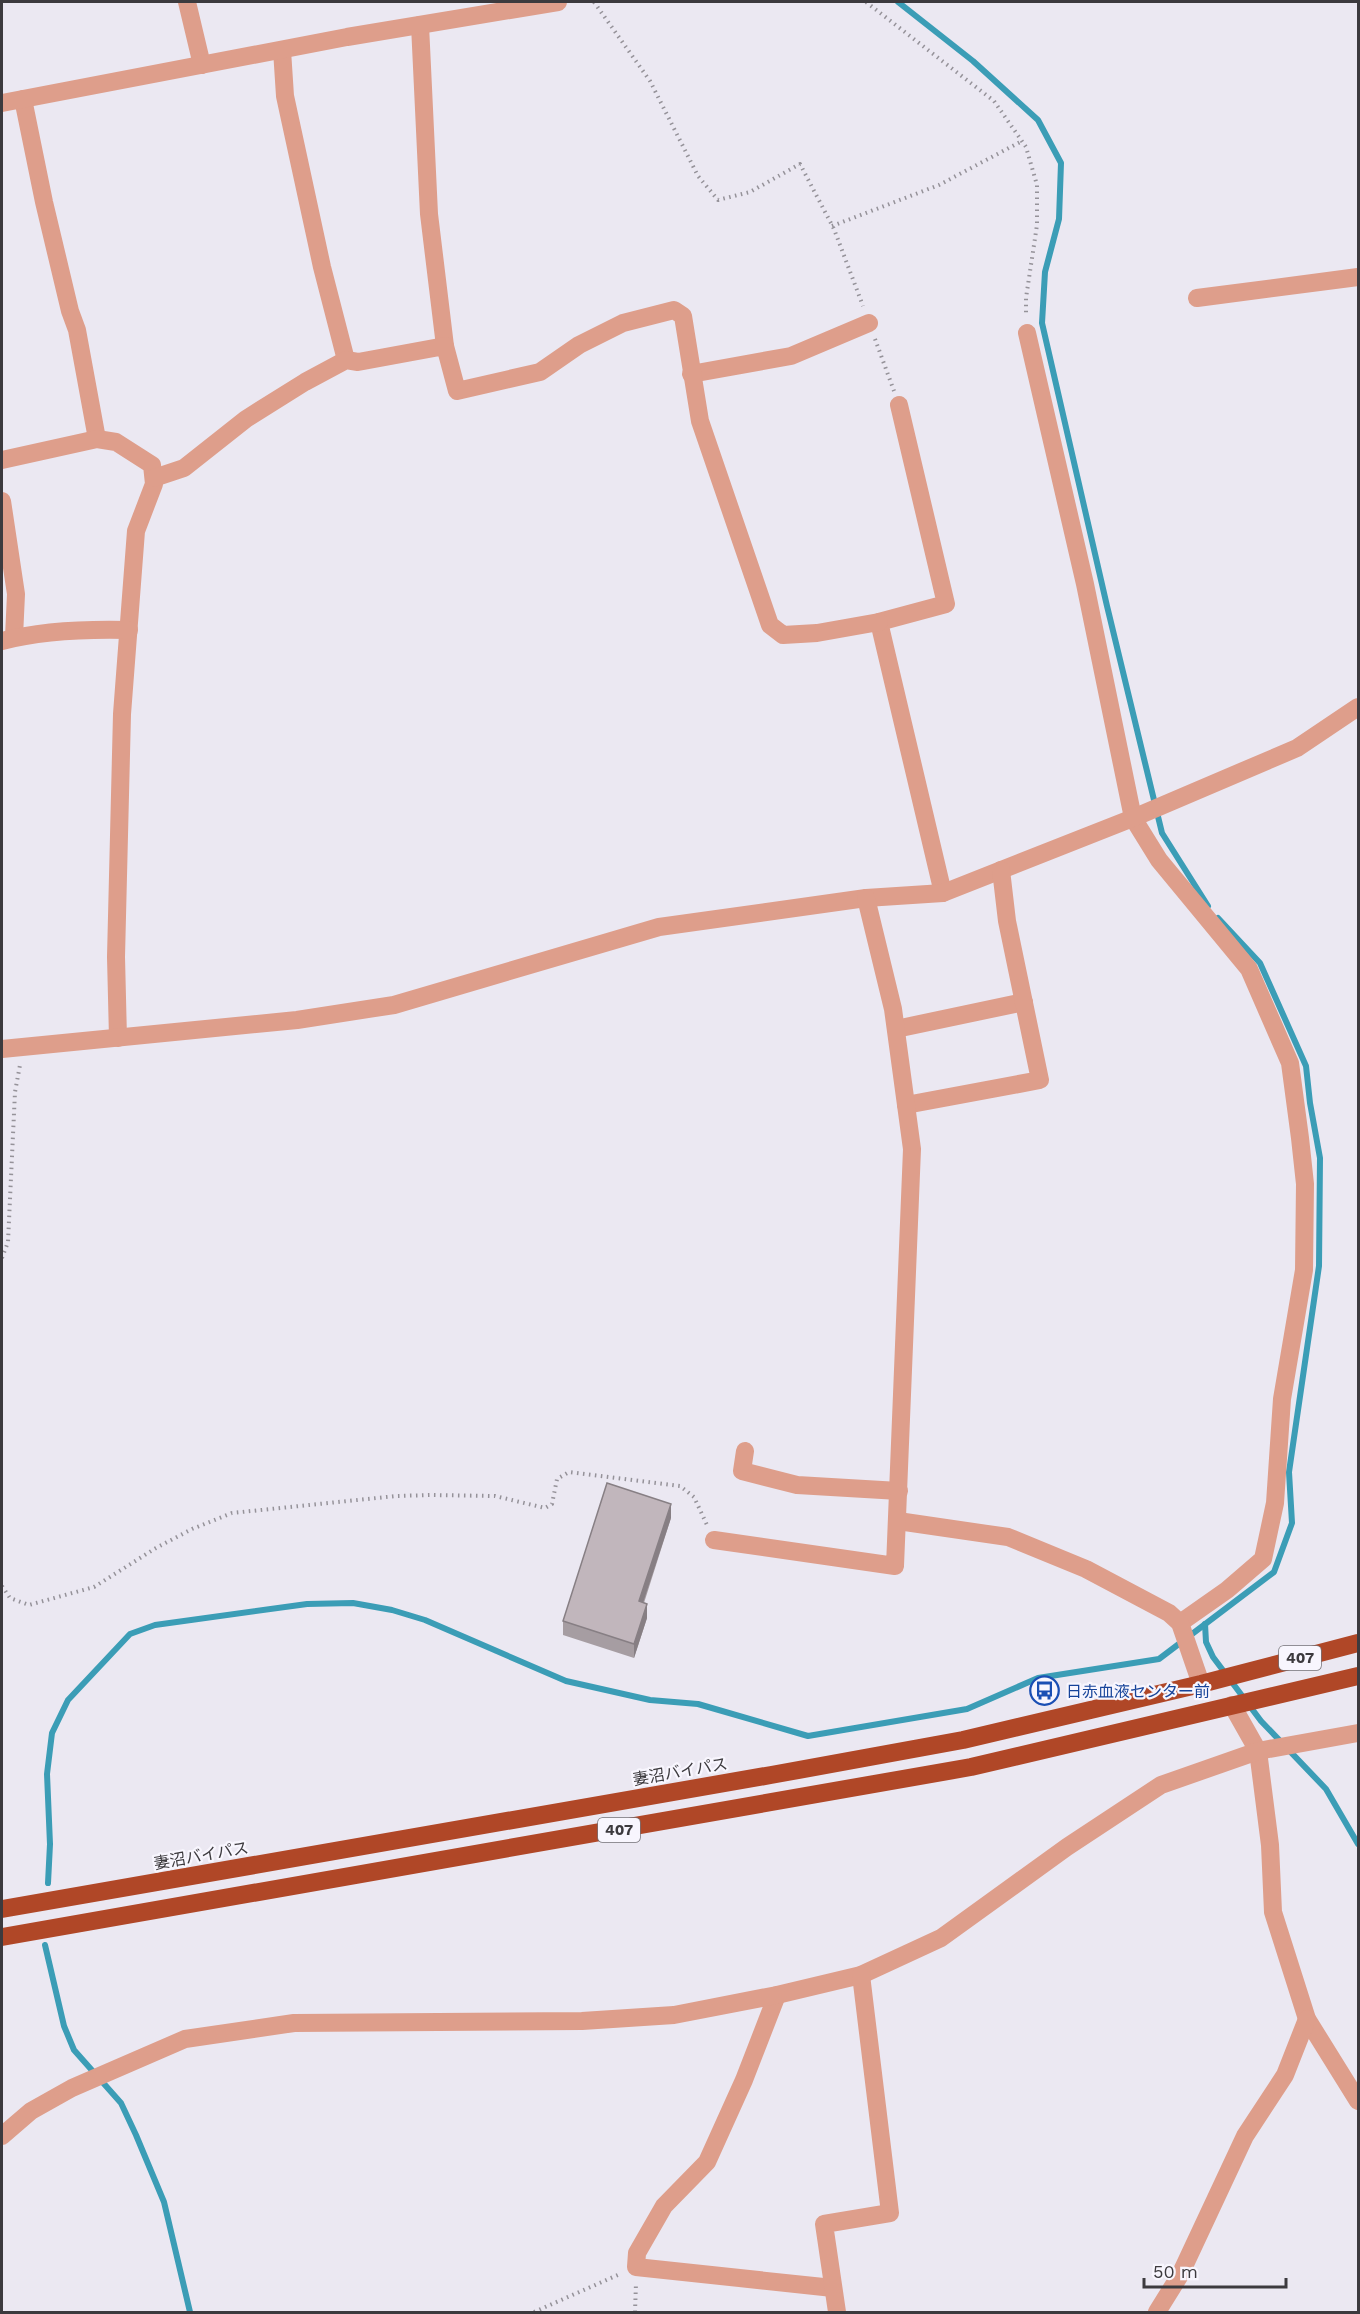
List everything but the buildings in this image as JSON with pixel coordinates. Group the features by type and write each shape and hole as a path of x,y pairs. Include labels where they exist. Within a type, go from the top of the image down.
{"highway":[{"name":"妻沼バイパス","path":"2,1909 963,1740 1241,1674 1359,1643"},
{"name":"407","path":"2,1936 971,1767 1359,1676"}],"street":[{"path":"187,2 202,65"},
{"path":"2,103 282,50 558,2"},
{"path":"420,25 429,214 445,346 457,391 540,372 579,345 623,323 674,310 683,316 700,421 711,457 770,625 783,635 817,633 879,622 946,604 900,405"},
{"path":"282,50 288,107 322,267 346,360"},
{"path":"23,99 44,202 76,330 98,439"},
{"path":"1197,298 1319,284 1359,276"},
{"path":"691,374 791,356 869,323"},
{"path":"1027,333 1085,584 1133,818 1159,860 1249,969 1290,1063 1305,1184 1304,1270 1282,1399 1275,1503 1263,1559 1227,1590 1180,1625"},
{"path":"154,478 184,468 246,419 305,382 346,360 358,362 445,346"},
{"path":"2,460 98,439 116,442 152,465 154,484 136,531 122,714 116,957 118,1038"},
{"path":"2,501 16,594 8,639 91,629 129,630"},
{"path":"879,622 943,893"},
{"path":"2,1049 297,1020 394,1005 659,927 866,898 943,893 1133,818 1297,748 1359,707"},
{"path":"906,1106 1040,1080 1007,921 1001,870"},
{"path":"714,1540 894,1566 898,1521 912,1149 893,1010 866,898"},
{"path":"896,1029 1024,1002"},
{"path":"745,1451 742,1471 797,1485 899,1491"},
{"path":"898,1521 1008,1537 1086,1569 1170,1613 1180,1625 1190,1652 1208,1682"},
{"path":"1233,1705 1264,1750 1273,1912 1307,2019 1359,2101"},
{"path":"2,2136 31,2112 86,2082 185,2039 294,2023 582,2021 674,2015 777,1995 861,1975 941,1938 1067,1847 1161,1785 1264,1750 1359,1733"},
{"path":"837,2313 824,2224 890,2214 861,1975"},
{"path":"777,1995 744,2080 707,2162 664,2206 637,2253 636,2267 833,2288"},
{"path":"1157,2313 1180,2275 1245,2136 1286,2075 1307,2019"}],"path":[{"path":"594,2 650,81 698,176 718,200 750,192 800,164 832,225 900,405"},
{"path":"866,2 994,101 1026,147 1037,185 1037,225 1026,298 1027,333"},
{"path":"832,225 939,185 1022,141"},
{"path":"2,1258 8,1242 15,1092 23,1047"},
{"path":"2,1586 10,1598 29,1605 94,1587 156,1548 192,1529 232,1513 396,1496 432,1495 495,1496 544,1508 552,1504 557,1479 568,1472 680,1486 694,1497 714,1540"},
{"path":"534,2313 636,2267 635,2313"}],"waterway":[{"path":"898,2 973,61 1038,120 1061,163 1059,219 1045,272 1042,323 1162,833 1208,906"},
{"path":"48,1883 50,1844 47,1774 52,1733 68,1700 130,1634 155,1625 307,1604 353,1603 392,1610 425,1620 566,1681 650,1700 698,1704 808,1736 967,1709 1038,1678 1159,1659 1274,1572 1292,1523 1289,1472 1319,1266 1320,1158 1306,1066 1260,963 1218,918"},
{"path":"1205,1624 1206,1642 1213,1657 1261,1721 1326,1789 1358,1844"},
{"path":"45,1945 64,2026 74,2050 121,2103 164,2202 190,2312"}],"place":[{"name":"日赤血液センター前","path":"1045,1691"}]}
